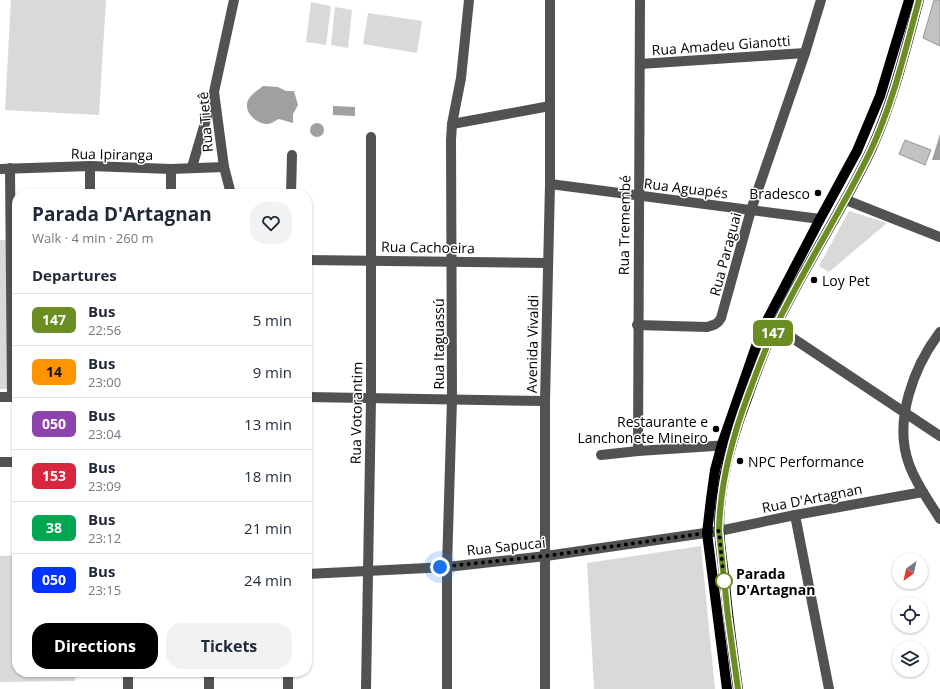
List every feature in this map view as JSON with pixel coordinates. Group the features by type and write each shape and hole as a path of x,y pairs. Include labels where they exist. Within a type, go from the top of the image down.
{"main road":[{"path":"738,689 728,617 719,531 727,445 761,332 857,151 880,96 909,0"},
{"path":"728,689 708,533 710,499 715,470 748,396 766,348 776,327 820,244 846,200 884,121 894,91 919,0"},
{"path":"837,188 846,200"},
{"path":"820,219 820,244"},
{"path":"770,316 776,327"}],"street":[{"name":"Rua Tietê","path":"231,189 224,167 214,92 234,0"},
{"name":"Rua Itaguassú","path":"447,689 447,567 452,399 452,124 461,78 469,0"},
{"name":"Avenida Vivaldi","path":"545,689 545,401 550,184 550,0"},
{"name":"Rua Tremembé","path":"638,451 637,325 640,0"},
{"name":"Rua Paraguai","path":"637,325 708,327 719,322 723,314 751,210 805,53 821,0"},
{"name":"Rua Amadeu Gianotti","path":"640,64 805,53"},
{"path":"192,167 214,92"},
{"path":"452,124 550,106"},
{"name":"Rua Votorantim","path":"366,689 371,399 371,137"},
{"path":"291,189 292,154"},
{"path":"90,166 90,189"},
{"name":"Rua Ipiranga","path":"5,169 90,166 171,169 192,167 224,167"},
{"path":"5,169 12,346"},
{"path":"171,169 171,189"},
{"name":"Rua Aguapés","path":"550,184 820,219"},
{"path":"846,200 940,237"},
{"name":"Rua Cachoeira","path":"312,260 548,263"},
{"path":"776,327 940,436"},
{"path":"940,332 931,344 915,375 905,413 904,436 906,456 914,476 940,519"},
{"path":"0,397 12,397"},
{"path":"312,397 545,401"},
{"path":"601,456 638,451 727,445"},
{"path":"0,462 12,462"},
{"name":"Rua D'Artagnan","path":"708,533 795,515 923,492"},
{"path":"795,515 829,689"},
{"name":"Rua Sapucai","path":"312,574 447,567 546,556 708,533"},
{"path":"128,677 128,689"},
{"path":"209,677 209,689"},
{"path":"288,677 288,689"}],"shaded area":[{"path":"11,0 106,0 99,115 5,110"},
{"path":"311,2 331,6 326,45 306,42"},
{"path":"335,7 352,10 348,48 331,45"},
{"path":"368,13 422,21 417,53 363,44"},
{"path":"263,86 278,87 286,91 294,91 298,105 293,114 293,123 279,119 269,124 264,124 253,118 248,112 247,104 249,98"},
{"path":"333,106 355,107 355,116 333,115"},
{"path":"314,123 320,123 324,127 324,133 320,137 314,137 310,133 310,127"},
{"path":"940,134 940,160 932,160"},
{"path":"849,211 887,223 829,272 819,266"},
{"path":"0,240 6,240 8,389 0,389"},
{"path":"701,546 715,689 594,689 587,563"},
{"path":"12,555 12,677 75,677 75,681 0,682 0,556"}],"building":[{"path":"934,0 940,0 940,46 923,38"},
{"path":"905,140 931,150 925,165 899,154"}],"bus line":[{"name":"147","path":"738,689 728,617 719,531 724,476 732,445 739,421 766,348 812,258 846,200 884,121 894,91 919,0"}],"place":[{"name":"Bradesco","path":"818,193"},
{"name":"Loy Pet","path":"814,280"},
{"name":"Restaurante e Lanchonete Mineiro","path":"716,429"},
{"name":"NPC Performance","path":"740,461"},
{"name":"Parada D'Artagnan","path":"724,581"}],"route":[{"path":"440,567 546,556 719,531 724,581"}]}
